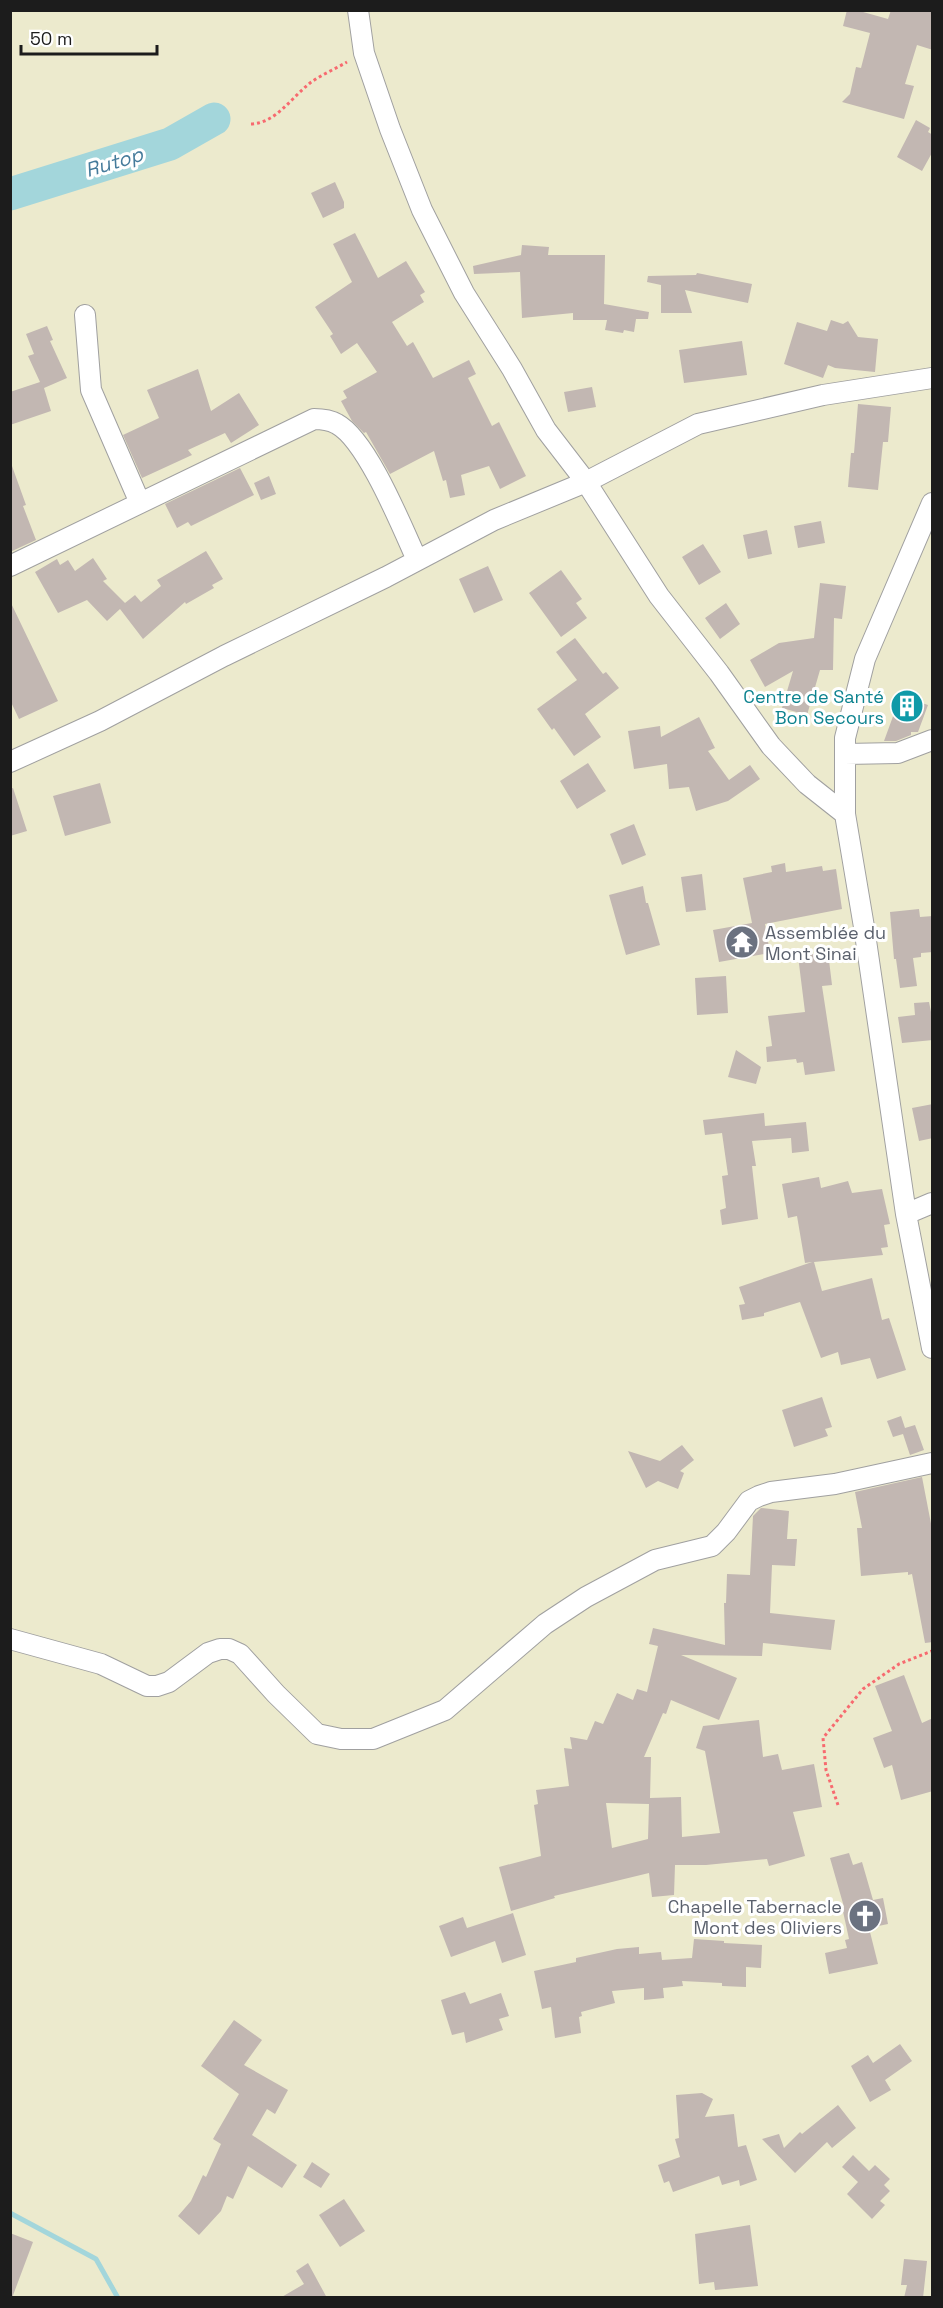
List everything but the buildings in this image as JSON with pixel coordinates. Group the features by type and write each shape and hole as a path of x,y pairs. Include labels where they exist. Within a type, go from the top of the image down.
{"street":[{"path":"358,10 364,53 390,129 422,210 464,293 512,369 546,430 586,482 659,596 719,673 771,746 807,784 845,814"},
{"path":"85,315 91,390 140,503"},
{"path":"10,762 100,721 494,520 586,482 698,424 823,395 933,378"},
{"path":"10,566 314,419 326,419 338,424 352,437 368,461 417,560"},
{"path":"933,503 865,659 845,738 845,814 866,938 906,1214 933,1348"},
{"path":"845,754 898,753 933,740"},
{"path":"906,1214 933,1203"},
{"path":"10,1639 101,1664 147,1686 169,1682 208,1653 220,1648 229,1649 240,1654 276,1694 317,1734 341,1739 373,1739 445,1710 545,1624 586,1597 655,1560 712,1546 750,1501 759,1496 771,1492 835,1484 933,1463"}],"path":[{"path":"250,124 262,124 271,120 311,82 364,53"},
{"path":"838,1805 826,1770 823,1738 863,1689 899,1664 933,1651"}],"shaded area":[{"path":"11,11 932,11 932,2297 11,2298"}],"waterway":[{"name":"Rutop","path":"10,194 170,144 214,119"},
{"path":"10,2213 96,2259 118,2298"}],"place":[{"name":"Centre de Santé Bon Secours","path":"907,706"},
{"name":"Assemblée du Mont Sinai","path":"742,942"},
{"name":"Chapelle Tabernacle Mont des Oliviers","path":"865,1916"}]}
